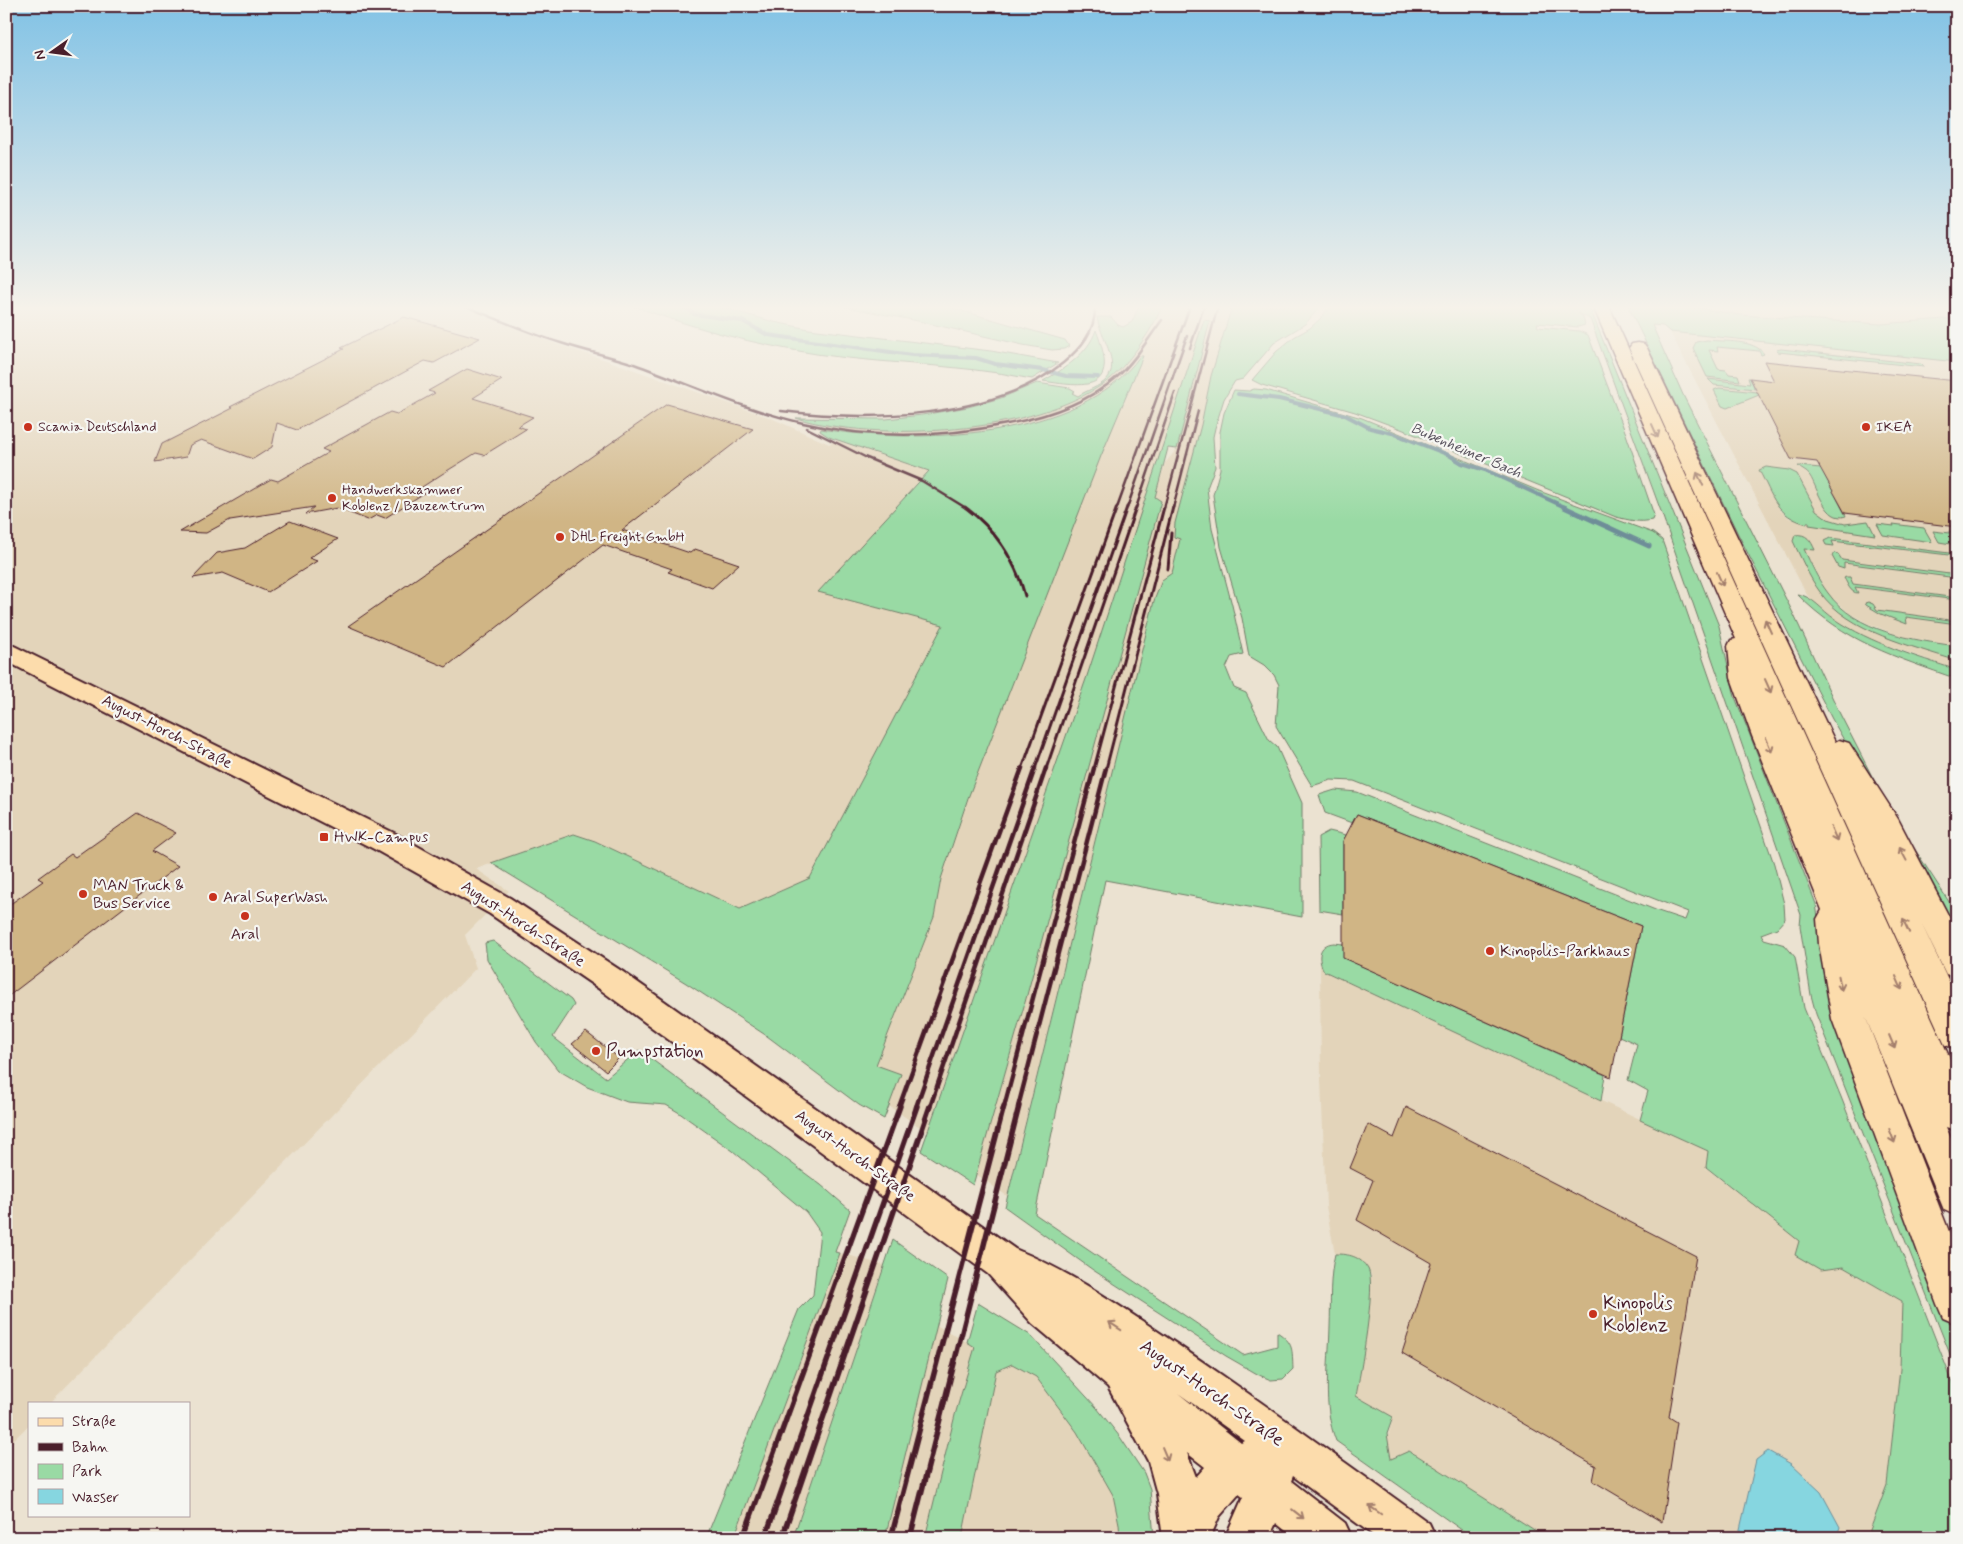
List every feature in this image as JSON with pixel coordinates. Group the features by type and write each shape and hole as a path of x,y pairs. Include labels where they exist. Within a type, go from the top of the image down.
{"highway":[{"path":"1632,378 1957,1114"},
{"path":"1652,378 1744,572 1957,1034"},
{"path":"1741,625 1740,648 1748,693 1957,1197"},
{"path":"1788,671 1888,827 1957,964"},
{"path":"1833,900 1833,941 1839,979 1849,1019 1957,1304"}],"main road":[{"name":"August-Horch-Straße","path":"6,651 384,841 500,906 612,981 1001,1262 1046,1309 1253,1479 1330,1538"},
{"name":"August-Horch-Straße","path":"1001,1262 1055,1286 1217,1394 1414,1538"},
{"path":"1116,1366 1154,1429 1172,1469 1187,1538"},
{"path":"1247,1538 1253,1479 1284,1443"},
{"path":"1187,1538 1202,1504 1212,1488 1253,1479"}],"shaded area":[{"path":"6,378 657,378 771,418 829,444 837,440 929,471 818,592 943,625 810,878 740,909 595,841 574,834 476,869 509,891 465,935 476,968 51,1402 28,1402 28,1426 6,1447"},
{"path":"1110,378 1120,378 1097,396 1046,417 1017,425 955,435 905,437 869,436 821,429 824,425 867,430 950,429 985,425 1047,410 1083,395"},
{"path":"1134,378 1185,378 1086,679 927,1132 889,1106 900,1074 876,1066 934,917 941,879 968,798 1101,456"},
{"path":"1196,378 1211,378 1201,425 1175,523 1174,537 1180,539 1179,546 1172,573 1162,580 1154,601 1007,1196 976,1174 1024,1006 1161,502 1155,497 1165,463 1177,449"},
{"path":"1694,378 1957,378 1957,532 1933,532 1939,542 1957,545 1957,554 1830,538 1827,538 1826,545 1834,546 1831,541 1957,556 1957,575 1841,560 1838,554 1832,554 1843,563 1957,578 1957,598 1853,584 1850,577 1853,592 1855,593 1857,593 1855,587 1957,600 1957,621 1876,610 1873,604 1866,603 1868,607 1875,611 1907,624 1905,617 1957,624 1957,646 1901,636 1869,624 1849,613 1828,594 1803,549 1792,539 1820,592 1834,607 1873,631 1957,661 1957,670 1870,639 1832,618 1807,595","holes":["1719,388 1757,392 1758,394 1722,405 1714,390","1799,468 1821,468 1846,517 1839,517 1829,512 1809,475","1759,469 1824,517 1845,524 1861,522 1875,534 1820,527 1809,522 1806,524 1789,518 1780,510"]},
{"path":"1320,963 1324,971 1708,1151 1706,1168 1799,1241 1821,1270 1842,1266 1902,1301 1900,1369 1887,1485 1867,1538 1547,1538 1409,1451 1391,1459 1388,1437 1393,1417 1356,1396 1371,1290 1371,1274 1347,1254 1335,1254 1326,1206 1321,1080"},
{"path":"840,1253 884,1265 793,1538 734,1538"},
{"path":"936,1325 976,1347 955,1415 925,1538 885,1538"},
{"path":"1012,1364 1036,1377 1077,1432 1113,1495 1120,1538 962,1538 996,1371"}],"green space":[{"path":"1048,378 1099,378 1087,384 1075,385 1043,381"},
{"path":"1111,378 1075,400 1039,413 998,423 956,429 870,430 830,426 796,418 886,419 922,415 968,407 1001,398 1037,383 1070,388 1075,391 1072,393 1078,396"},
{"path":"1119,378 1134,378 1101,456 968,798 941,879 934,917 876,1065 901,1074 884,1119 859,1105 767,1036 686,983 491,863 574,834 595,841 740,909 810,878 943,625 818,592 929,471 829,437 820,431 821,429 859,434 902,436 947,435 993,430 1037,420 1078,405 1113,384"},
{"path":"1185,378 1195,378 1177,449 1168,448 1155,497 1161,501 1024,1006 973,1185 921,1151 1086,679"},
{"path":"1211,378 1244,378 1235,381 1224,399 1213,437 1215,467 1207,488 1212,529 1243,654 1231,657 1226,668 1234,688 1246,693 1269,740 1277,747 1302,803 1302,917 1105,880 1035,1214 1243,1355 1277,1346 1277,1332 1283,1336 1291,1347 1293,1369 1283,1379 1271,1380 1226,1356 1093,1270 1005,1207 1154,601 1162,580 1172,573 1180,539 1174,537 1175,523 1201,425"},
{"path":"1254,378 1605,378 1654,515 1652,520 1647,521 1616,517 1401,429 1355,412 1262,385 1252,380"},
{"path":"1612,378 1618,378 1719,626 1735,697 1816,904 1824,957 1957,1339 1957,1372 1816,1014 1811,995 1800,926 1801,915 1662,514"},
{"path":"1663,378 1676,378 1875,782 1912,845 1957,914 1957,940 1832,719 1738,534"},
{"path":"1716,378 1739,378 1740,381"},
{"path":"1748,378 1750,378 1755,389 1714,385 1708,379 1750,384"},
{"path":"1719,388 1757,392 1759,395 1727,408 1722,406 1714,390"},
{"path":"1254,389 1266,390 1362,418 1539,491 1653,533 1662,540 1774,864 1784,904 1785,919 1777,928 1761,934 1764,939 1785,945 1795,957 1804,1008 1841,1097 1957,1394 1957,1538 1867,1538 1887,1485 1900,1369 1902,1301 1843,1267 1821,1270 1795,1255 1799,1241 1706,1167 1708,1151 1640,1120 1648,1091 1628,1080 1637,1044 1619,1036 1641,926 1357,814 1352,823 1325,813 1319,795 1335,790 1357,792 1658,911 1685,920 1688,912 1354,781 1331,780 1312,786 1276,726 1279,685 1274,675 1264,665 1249,656 1242,618 1221,547 1213,495 1220,469 1220,432 1224,413 1234,390 1249,391"},
{"path":"1798,466 1821,468 1846,516 1839,517 1833,515 1828,510 1810,476"},
{"path":"1766,467 1789,470 1797,474 1816,510 1828,519 1845,524 1868,521 1875,535 1809,525 1809,522 1807,524 1788,516 1777,504 1759,470"},
{"path":"1877,524 1924,528 1932,542 1883,535"},
{"path":"1933,531 1957,532 1957,545 1939,542"},
{"path":"1795,535 1803,535 1808,538 1815,550 1804,549 1821,583 1840,606 1854,617 1886,632 1922,641 1957,646 1957,661 1883,636 1847,618 1832,606 1816,586 1793,541"},
{"path":"1830,538 1957,554 1957,556 1832,541 1834,546 1826,545 1824,541"},
{"path":"1834,553 1838,554 1842,560 1957,575 1957,578 1844,563 1844,569 1838,567 1832,556"},
{"path":"1850,577 1853,584 1957,598 1957,600 1855,587 1858,593 1855,593 1844,578"},
{"path":"1797,594 1813,601 1830,616 1864,636 1894,649 1957,670 1957,679 1892,655 1852,636 1815,611"},
{"path":"1865,603 1873,604 1877,610 1957,621 1957,624 1906,617 1907,624 1881,614 1866,605"},
{"path":"1329,831 1346,835 1343,841 1343,914 1319,910 1318,837"},
{"path":"493,941 571,1000 574,1005 553,1037 606,1078 639,1050 821,1185 850,1210 835,1252 840,1253 734,1538 706,1538 799,1309 813,1295 820,1232 806,1212 733,1151 678,1112 666,1105 627,1102 587,1087 558,1070 536,1042 487,959 485,943"},
{"path":"1334,943 1343,944 1344,958 1605,1075 1601,1101 1324,971 1320,962 1320,953 1325,946"},
{"path":"893,1240 948,1279 885,1538 793,1538"},
{"path":"1335,1254 1354,1257 1361,1261 1368,1269 1370,1278 1369,1310 1356,1396 1393,1417 1387,1434 1391,1459 1409,1451 1547,1538 1473,1538 1336,1441 1329,1414 1327,1385 1331,1281"},
{"path":"978,1303 1030,1335 1097,1408 1120,1437 1144,1473 1150,1489 1154,1538 1120,1538 1113,1495 1077,1432 1036,1377 1012,1364 996,1371 962,1538 925,1538 955,1415 975,1347 967,1342"}],"water":[{"path":"1768,1451 1791,1464 1821,1492 1840,1527 1836,1538 1738,1538 1756,1460"}],"building":[{"path":"287,378 393,378 297,430 277,423 272,447 253,459 201,440 190,445 186,457 155,462 162,444 233,408 230,407"},
{"name":"Handwerkskammer Koblenz / Bauzentrum","path":"451,378 496,378 502,380 473,398 533,417 518,426 526,429 484,455 476,453 442,474 422,487 429,490 385,518 377,515 368,520 337,508 305,514 314,507 230,520 206,533 180,532 271,479 278,481 329,452 322,449 390,412 397,414 435,393 428,391"},
{"name":"IKEA","path":"1750,378 1774,381 1773,378 1929,378 1957,381 1957,527 1845,513 1817,462 1791,459"},
{"name":"DHL Freight GmbH","path":"667,404 753,429 622,530 690,553 695,549 739,564 712,588 668,572 672,569 603,545 446,667 348,626"},
{"path":"290,521 338,539 309,558 317,561 268,592 223,573 193,578 217,553 245,548"},
{"name":"MAN Truck & Bus Service","path":"138,813 176,833 152,851 178,866 6,998 6,907 43,881 38,878 71,854 75,857"},
{"name":"Kinopolis-Parkhaus","path":"1357,814 1641,926 1611,1077 1343,958 1343,841"},
{"name":"Pumpstation","path":"586,1032 619,1058 606,1071 572,1044"},
{"name":"Kinopolis Koblenz","path":"1406,1107 1696,1256 1669,1417 1677,1422 1662,1522 1593,1481 1596,1466 1402,1353 1431,1263 1357,1220 1373,1180 1350,1168 1368,1124 1394,1138"}],"waterway":[{"name":"Bubenheimer Bach","path":"1238,394 1279,399 1345,415 1370,428 1392,433 1449,455 1462,463 1485,470 1567,508"},
{"name":"Bubenheimer Bach","path":"1564,507 1649,546"}],"railway":[{"path":"671,378 781,418 854,432 905,435 981,429 1051,413 1092,394 1116,378"},
{"path":"781,411 851,416 928,412 965,406 1001,396 1040,378"},
{"path":"1117,508 1164,378"},
{"path":"1127,508 1172,378"},
{"path":"1164,508 1199,378"},
{"path":"1136,508 1175,393"},
{"path":"1173,508 1198,411"},
{"path":"807,428 867,458 922,481 966,508"},
{"path":"965,507 986,525 1003,546 1016,570 1025,596"},
{"path":"1022,769 1117,507"},
{"path":"1035,769 1127,507"},
{"path":"1046,769 1136,507"},
{"path":"1094,769 1164,507"},
{"path":"1106,769 1173,507"},
{"path":"1168,569 1171,533"},
{"path":"899,1107 1022,768"},
{"path":"916,1107 1035,768"},
{"path":"930,1107 1046,768"},
{"path":"1004,1107 1094,768"},
{"path":"1018,1107 1106,768"},
{"path":"743,1538 900,1106"},
{"path":"765,1538 917,1106"},
{"path":"782,1538 930,1106"},
{"path":"891,1538 1004,1106"},
{"path":"910,1538 1019,1106"}],"place":[{"name":"Scania Deutschland","path":"28,427"},
{"name":"IKEA","path":"1866,427"},
{"name":"Handwerkskammer Koblenz / Bauzentrum","path":"332,498"},
{"name":"DHL Freight GmbH","path":"560,537"},
{"name":"HWK-Campus","path":"324,837"},
{"name":"MAN Truck & Bus Service","path":"83,894"},
{"name":"Aral SuperWash","path":"213,897"},
{"name":"Aral","path":"245,916"},
{"name":"Kinopolis-Parkhaus","path":"1490,951"},
{"name":"Pumpstation","path":"596,1051"},
{"name":"Kinopolis Koblenz","path":"1593,1314"}]}
